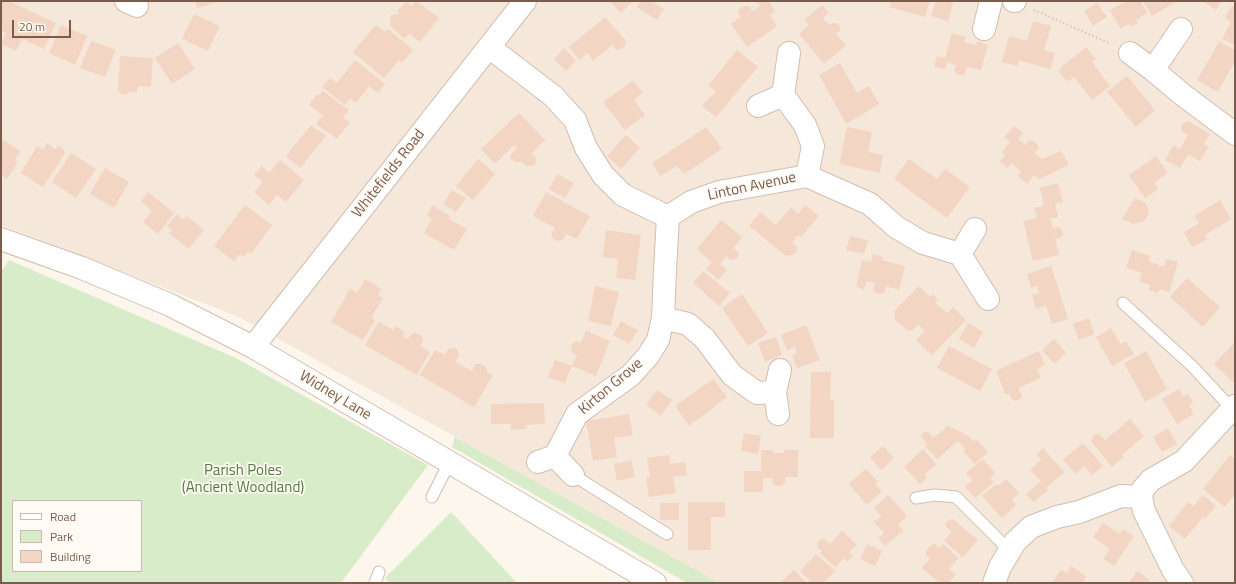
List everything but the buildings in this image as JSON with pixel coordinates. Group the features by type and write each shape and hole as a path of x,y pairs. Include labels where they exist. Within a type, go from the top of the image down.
{"street":[{"name":"Whitefields Road","path":"252,347 525,1"},
{"path":"984,29 991,1"},
{"path":"1153,70 1180,29"},
{"path":"489,47 553,96 575,120 586,148 603,175 623,195 668,217"},
{"path":"758,106 783,95 789,53"},
{"path":"1130,53 1235,134"},
{"name":"Linton Avenue","path":"783,95 805,125 813,146 807,176"},
{"name":"Linton Avenue","path":"668,217 691,202 719,192 807,176 870,204 896,227 923,243 960,254"},
{"name":"Kirton Grove","path":"573,475 547,459 576,414 631,375 648,356 658,340 663,318 668,217"},
{"path":"975,229 960,254 988,299"},
{"name":"Widney Lane","path":"1,239 82,268 170,305 252,347 655,583"},
{"path":"663,318 688,324 705,339 732,375 757,393 775,392"},
{"path":"778,414 775,392 780,370"},
{"path":"1182,583 1173,570 1144,510 1141,497 1143,488 1151,480 1184,461 1234,408"},
{"path":"994,583 1000,567 1015,542 1031,527 1057,517 1079,512 1121,496 1141,497"}],"lane":[{"path":"1123,304 1193,367 1234,408"},
{"path":"432,497 449,463"},
{"path":"573,475 667,534"},
{"path":"916,498 935,495 956,497 1010,551"},
{"path":"375,583 379,572"}],"path":[{"path":"1015,1 1130,53"}],"shaded area":[{"path":"1,1 1235,1 1235,583 719,583 239,317 1,225"}],"green space":[{"name":"Parish Poles (Ancient Woodland)","path":"9,260 236,358 428,465 341,583 1,583 1,272"},
{"path":"455,437 719,583 687,583 452,447"},
{"path":"451,512 517,583 390,583 385,578"}]}
